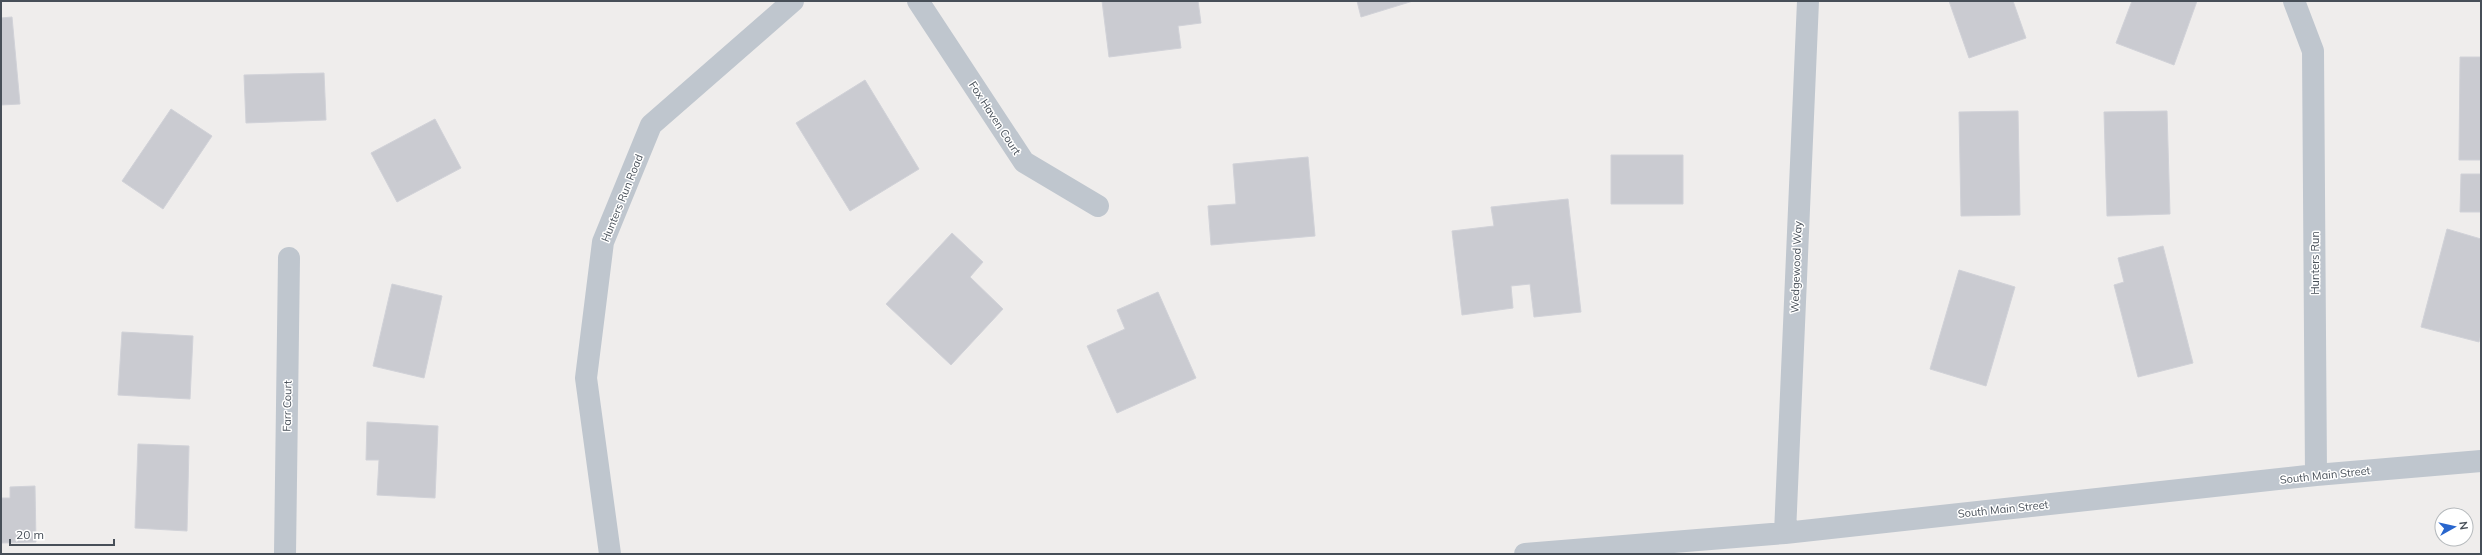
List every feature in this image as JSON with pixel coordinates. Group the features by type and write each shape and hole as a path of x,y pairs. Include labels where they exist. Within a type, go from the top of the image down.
{"street":[{"name":"Hunters Run Road","path":"610,554 586,378 602,242 651,125 793,1"},
{"name":"Fox Haven Court","path":"918,1 1024,162 1098,206"},
{"name":"Wedgewood Way","path":"1785,533 1808,1"},
{"name":"Hunters Run","path":"2294,1 2313,50 2316,475"},
{"name":"Farr Court","path":"285,554 289,258"},
{"name":"South Main Street","path":"1525,554 1785,533 2316,475 2481,461"}],"building":[{"path":"1102,1 1198,1 1201,23 1178,26 1181,48 1109,57"},
{"path":"1357,1 1413,1 1361,17"},
{"path":"1949,1 2013,1 2026,38 1969,58"},
{"path":"2132,1 2197,1 2174,65 2116,43"},
{"path":"12,17 20,104 1,105 1,18"},
{"path":"2460,57 2481,57 2481,160 2459,160"},
{"path":"324,73 326,120 246,123 244,75"},
{"path":"865,80 919,169 850,211 796,123"},
{"path":"171,109 212,136 163,209 122,181"},
{"path":"2018,111 2020,215 1961,216 1959,112"},
{"path":"2167,111 2170,214 2107,216 2104,112"},
{"path":"435,119 461,168 397,202 371,153"},
{"path":"1611,155 1683,155 1683,204 1611,204"},
{"path":"1308,157 1315,236 1211,245 1208,206 1236,204 1233,164"},
{"path":"2461,174 2481,174 2481,212 2460,212"},
{"path":"1568,199 1581,312 1534,317 1530,284 1511,286 1513,308 1462,315 1452,231 1494,226 1491,207"},
{"path":"2447,229 2481,239 2481,334 2479,342 2421,327"},
{"path":"952,233 983,262 970,277 1003,309 951,365 886,304"},
{"path":"2163,246 2193,363 2138,377 2114,285 2124,282 2118,258"},
{"path":"1959,270 2015,287 1986,386 1930,369"},
{"path":"392,284 442,296 424,378 373,366"},
{"path":"1158,292 1196,378 1117,413 1087,346 1125,329 1117,310"},
{"path":"122,332 193,336 190,399 118,395"},
{"path":"367,422 438,426 435,498 377,495 379,460 366,460"},
{"path":"138,444 189,446 187,531 135,528"},
{"path":"35,486 36,542 1,543 1,498 10,498 10,487"}]}
